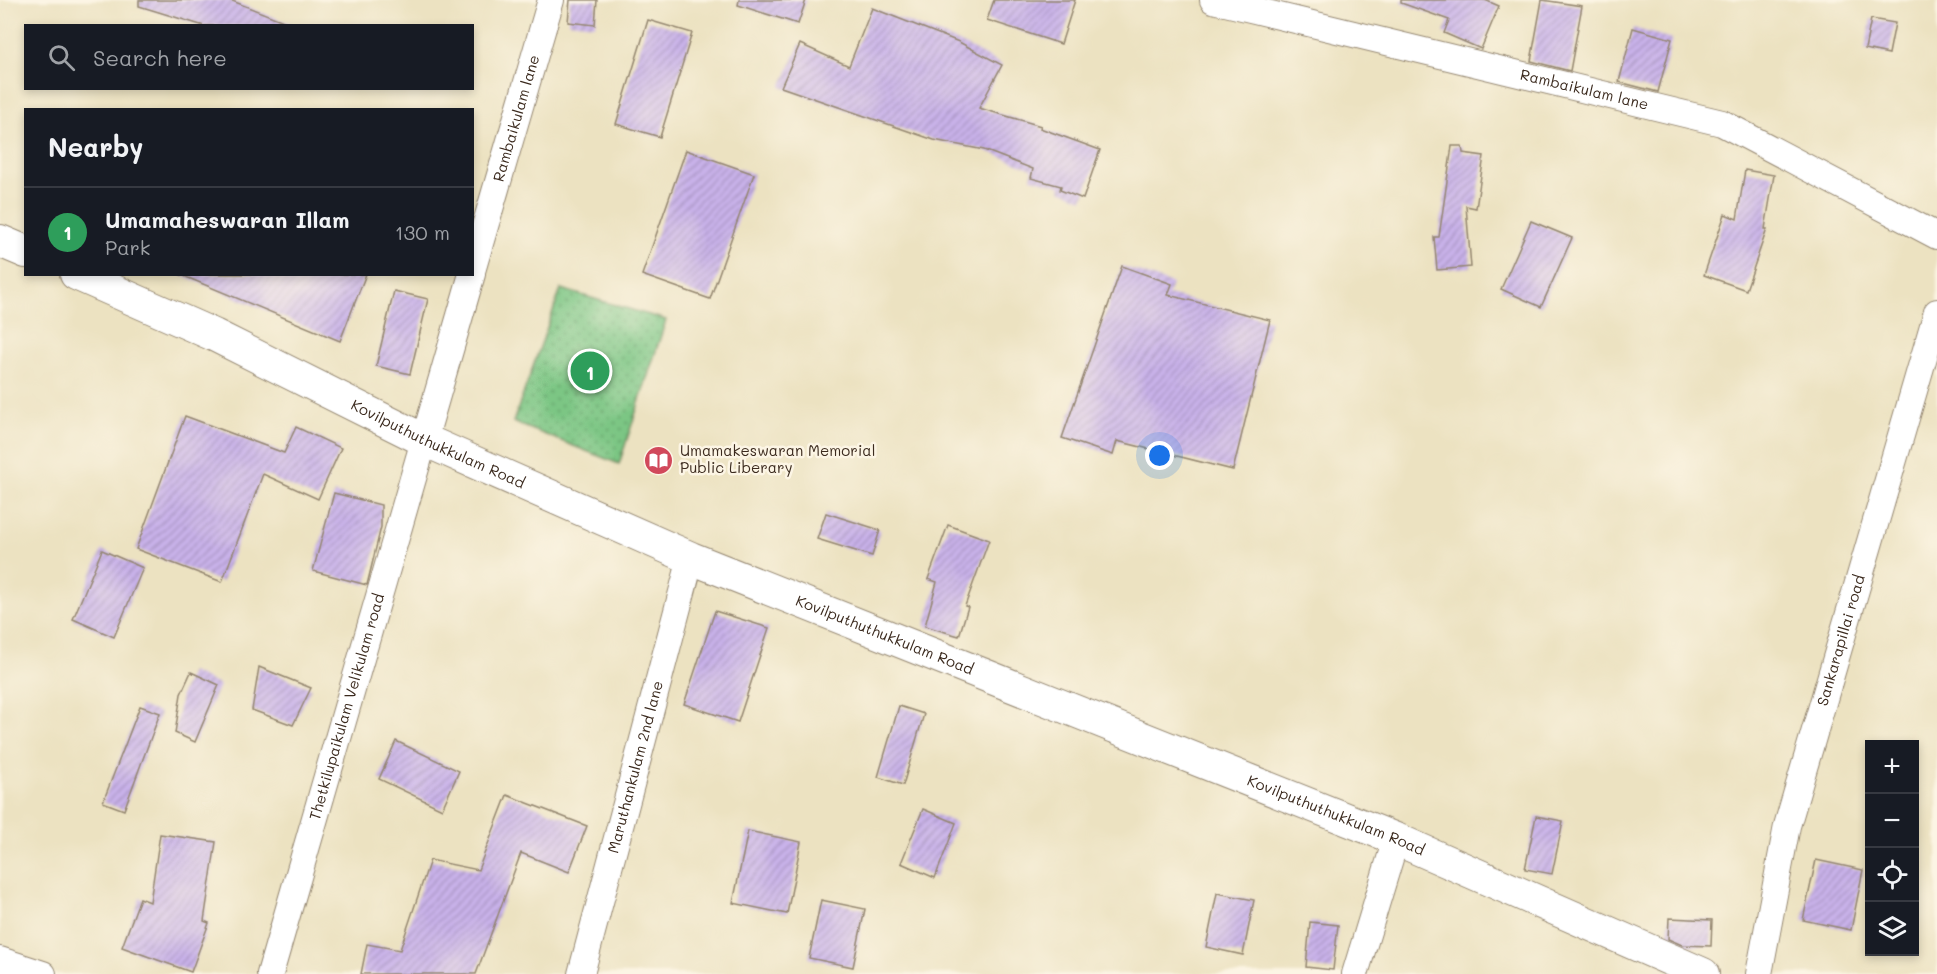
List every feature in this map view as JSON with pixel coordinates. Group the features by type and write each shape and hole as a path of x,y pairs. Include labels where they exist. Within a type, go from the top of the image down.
{"street":[{"name":"Rambaikulam lane","path":"474,266 551,0"},
{"name":"Rambaikulam lane","path":"1213,0 1722,123 1937,236"},
{"path":"0,241 24,251"},
{"name":"Kovilputhuthukkulam Road","path":"81,276 214,335 424,440 691,558 1396,839 1703,974"},
{"name":"Rambaikulam lane","path":"424,440 471,276"},
{"name":"Sankarapillai road","path":"1759,974 1787,826 1937,312"},
{"name":"Thetkilupaikulam Velikulam road","path":"270,974 424,440"},
{"name":"Maruthankulam 2nd lane","path":"581,974 691,558"},
{"path":"1355,974 1396,839"},
{"path":"0,960 43,974"}],"green space":[{"path":"561,289 666,320 619,464 513,422"}],"building":[{"path":"139,0 230,0 291,24 198,24 139,6"},
{"path":"570,0 597,0 595,25 568,22"},
{"path":"739,0 806,0 798,24 738,5"},
{"path":"994,0 1075,0 1061,44 987,20"},
{"path":"1401,0 1485,0 1499,6 1481,49 1444,33 1449,20 1401,3"},
{"path":"1542,0 1582,6 1570,71 1531,61"},
{"path":"872,8 959,42 1002,65 979,108 1041,126 1040,128 1100,150 1083,199 1060,190 1061,186 1031,178 1033,169 984,150 934,140 781,87 800,44 849,66"},
{"path":"1871,19 1895,23 1889,54 1865,49"},
{"path":"648,20 692,33 660,137 616,124"},
{"path":"1633,28 1672,39 1658,92 1619,82"},
{"path":"1452,146 1462,146 1463,153 1484,156 1476,208 1466,206 1471,267 1437,270 1434,237 1439,237"},
{"path":"686,150 754,174 710,299 642,275"},
{"path":"1745,170 1774,175 1765,229 1767,229 1746,290 1704,275 1725,214 1737,219"},
{"path":"1531,221 1572,238 1541,307 1501,289"},
{"path":"1122,266 1172,284 1168,295 1270,320 1233,470 1117,441 1113,455 1062,438"},
{"path":"184,276 365,276 340,341"},
{"path":"394,291 428,299 410,374 376,366"},
{"path":"185,416 284,453 296,427 341,448 318,499 263,474 222,582 136,549"},
{"path":"334,493 381,505 381,527 367,585 313,571"},
{"path":"826,513 880,530 872,556 817,539"},
{"path":"948,525 989,540 965,606 968,607 959,636 925,626 937,582 928,579"},
{"path":"102,550 143,568 114,637 73,619"},
{"path":"715,611 769,628 738,722 684,704"},
{"path":"259,667 311,688 293,725 252,710"},
{"path":"191,672 219,685 195,742 175,733 181,694"},
{"path":"140,706 160,713 124,810 103,802"},
{"path":"899,706 924,714 903,785 878,777"},
{"path":"396,741 459,771 442,809 379,779"},
{"path":"507,795 587,826 569,872 521,853 476,974 361,974 367,944 400,950 430,860 478,870"},
{"path":"923,809 956,823 935,878 901,863"},
{"path":"1536,816 1563,821 1552,874 1525,869"},
{"path":"748,831 801,842 787,914 733,903"},
{"path":"160,834 216,842 204,921 209,923 191,972 122,947 140,898 150,902"},
{"path":"1816,860 1863,870 1851,930 1803,920"},
{"path":"1217,893 1254,900 1243,955 1206,947"},
{"path":"821,900 865,909 853,967 809,958"},
{"path":"1669,918 1712,920 1711,946 1682,945 1668,939"},
{"path":"1310,922 1338,925 1333,970 1306,967"}],"place":[{"name":"Umamaheswaran Illam","path":"590,371"},
{"name":"Umamakeswaran Memorial Public Liberary","path":"659,460"}]}
